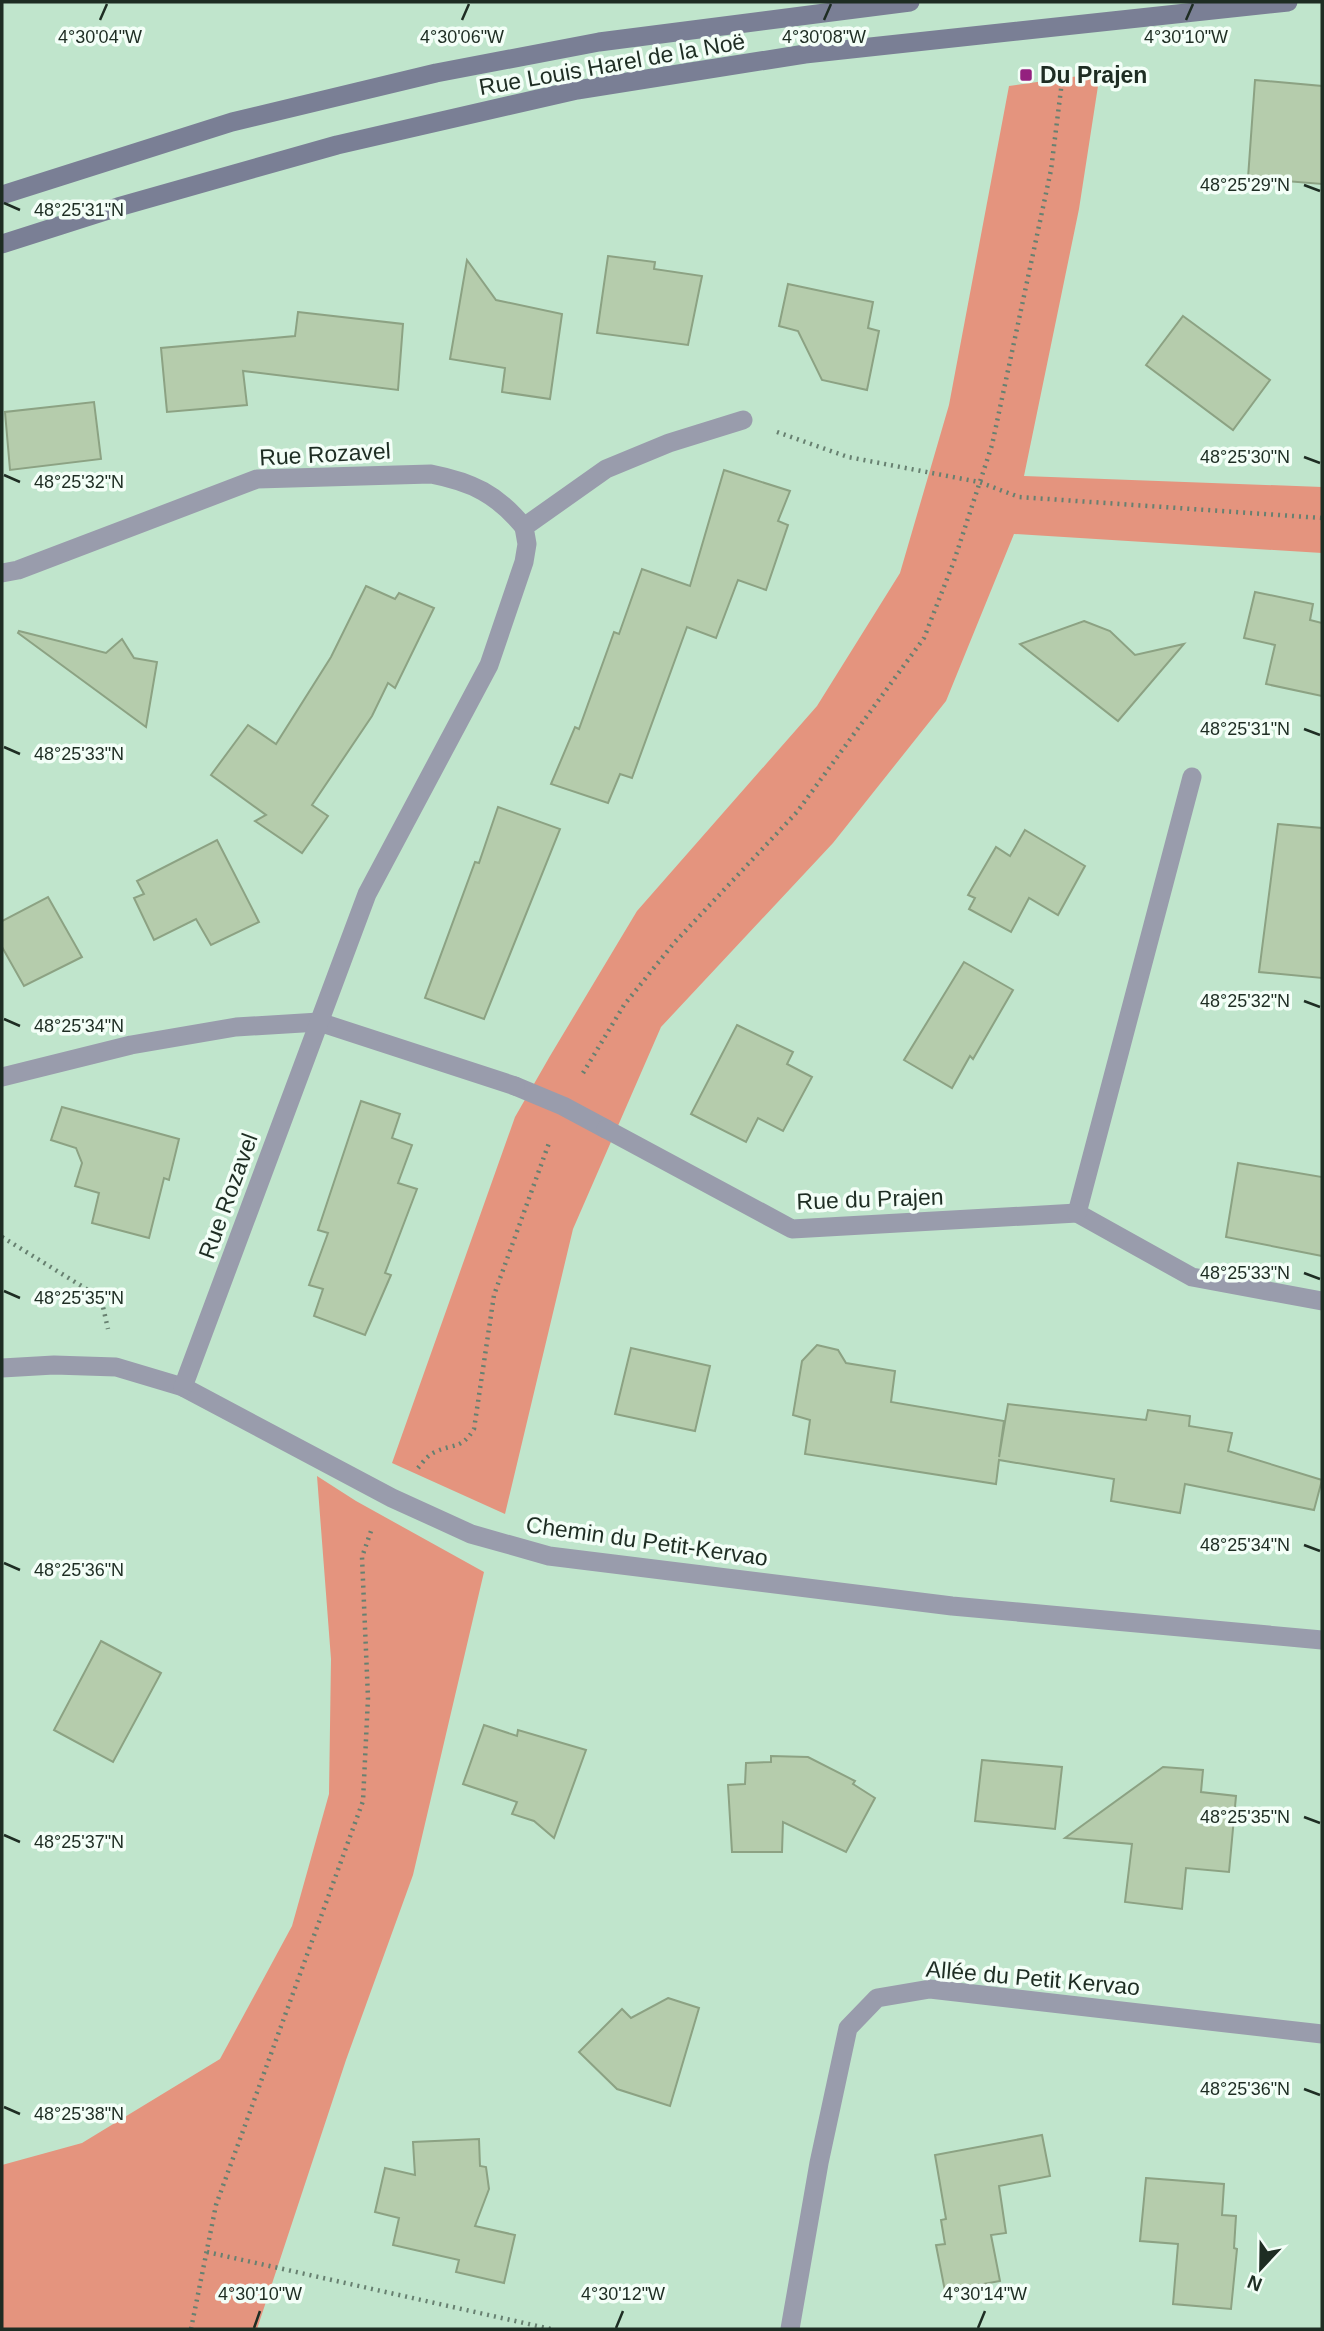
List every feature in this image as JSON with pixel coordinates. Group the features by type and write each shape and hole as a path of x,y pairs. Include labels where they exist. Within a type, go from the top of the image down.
{"main road":[{"name":"Rue Louis Harel de la Noë","path":"2,195 232,122 436,73 598,42 910,2"},
{"name":"Rue Louis Harel de la Noë","path":"2,244 118,207 337,145 577,90 806,54 1287,2"}],"street":[{"path":"524,527 606,468 669,443 743,420"},
{"name":"Rue Rozavel","path":"2,573 18,570 257,479 431,474 458,479 486,491 509,508 524,527 527,544 524,562 489,665 367,894 183,1387"},
{"path":"1192,777 1077,1213 1192,1277 1322,1301"},
{"path":"2,1077 131,1045 236,1027 319,1022"},
{"name":"Rue du Prajen","path":"319,1022 515,1086 563,1106 792,1229 1077,1213"},
{"name":"Chemin du Petit-Kervao","path":"2,1368 54,1365 116,1367 183,1387 392,1498 471,1534 549,1556 952,1606 1322,1640"},
{"name":"Allée du Petit Kervao","path":"790,2329 819,2163 848,2028 877,1998 930,1989 1322,2034"}],"path":[{"path":"191,2329 216,2205 363,1801 368,1698 362,1557 373,1526 392,1498 429,1455 467,1441 474,1429 494,1295 563,1106 624,1005 674,943 797,812 924,638 954,561 992,445 1051,170 1064,65"},
{"path":"743,420 848,457 979,482 1019,497 1322,518"},
{"path":"2,1237 101,1298 116,1367"},
{"path":"207,2252 551,2329"}],"shaded area":[{"path":"1100,73 1079,209 1024,476 1322,487 1322,553 1014,534 946,701 833,843 661,1027 573,1229 505,1514 392,1463 515,1117 637,911 817,706 900,573 949,405 1009,86"},
{"path":"317,1476 356,1501 484,1572 413,1875 346,2060 257,2329 2,2329 2,2165 82,2143 220,2059 292,1926 329,1794 331,1659"}],"building":[{"path":"1255,80 1322,86 1322,184 1248,178"},
{"path":"608,256 655,262 654,269 702,276 688,345 597,333"},
{"path":"467,260 496,300 562,314 550,399 502,392 505,368 450,359"},
{"path":"788,284 873,302 868,328 879,331 867,390 822,380 798,331 779,326"},
{"path":"298,312 403,324 398,390 243,371 247,405 167,412 161,348 295,336"},
{"path":"1183,316 1270,380 1233,430 1146,365"},
{"path":"94,402 101,459 10,470 5,412"},
{"path":"724,470 790,491 778,521 788,525 766,590 738,580 716,638 687,627 632,778 620,774 608,803 551,784 575,727 579,729 614,632 619,634 642,569 690,586"},
{"path":"366,586 395,599 399,593 434,608 395,688 388,683 372,716 312,805 328,816 302,853 255,821 266,815 211,775 248,725 276,744 331,657"},
{"path":"1255,592 1313,604 1310,620 1322,623 1322,696 1266,684 1275,645 1244,638"},
{"path":"1084,621 1110,631 1135,655 1184,644 1118,721 1020,644"},
{"path":"19,631 106,653 122,639 134,658 157,662 146,727 18,633"},
{"path":"498,807 560,829 484,1019 425,998 475,862 479,863"},
{"path":"1278,824 1322,828 1322,978 1259,972"},
{"path":"1025,830 1085,866 1058,915 1029,898 1011,932 969,909 975,898 968,895 996,847 1010,856"},
{"path":"217,840 259,922 211,945 196,919 154,940 134,898 144,894 137,881"},
{"path":"48,897 82,957 24,986 2,947 2,921"},
{"path":"964,962 1013,990 973,1059 970,1056 952,1088 904,1060"},
{"path":"737,1025 793,1052 787,1064 812,1077 783,1131 758,1118 746,1142 691,1114"},
{"path":"361,1101 400,1114 392,1138 412,1145 398,1183 417,1189 385,1273 391,1275 365,1335 314,1316 323,1289 309,1285 328,1233 318,1230"},
{"path":"62,1107 179,1139 169,1180 164,1178 149,1238 92,1223 99,1193 75,1186 82,1163 76,1148 51,1140"},
{"path":"1238,1163 1322,1177 1322,1256 1226,1237"},
{"path":"817,1345 838,1350 846,1363 895,1371 891,1402 1004,1421 999,1457 1008,1404 1146,1420 1148,1410 1190,1416 1189,1426 1232,1433 1228,1451 1322,1480 1314,1510 1185,1484 1180,1513 1111,1501 1114,1479 999,1460 996,1484 805,1454 810,1420 793,1415 802,1361"},
{"path":"631,1348 710,1366 695,1431 615,1414"},
{"path":"101,1641 161,1673 113,1762 54,1730"},
{"path":"484,1725 517,1736 518,1730 586,1750 554,1838 534,1821 512,1814 517,1802 463,1784"},
{"path":"771,1756 808,1757 855,1781 853,1784 875,1798 846,1852 783,1822 782,1852 732,1852 728,1785 745,1784 746,1763 771,1762"},
{"path":"982,1760 1062,1767 1055,1829 975,1821"},
{"path":"1163,1767 1203,1770 1201,1792 1236,1796 1229,1872 1186,1868 1182,1909 1125,1902 1132,1844 1065,1838"},
{"path":"668,1998 699,2008 670,2106 617,2089 579,2052 622,2009 631,2018"},
{"path":"1042,2135 1050,2176 999,2186 1006,2233 991,2235 1000,2281 945,2291 936,2245 945,2244 941,2220 946,2219 935,2155"},
{"path":"479,2139 480,2166 486,2167 489,2189 475,2226 515,2235 504,2283 456,2272 459,2260 393,2245 399,2218 375,2212 385,2168 415,2175 413,2142"},
{"path":"1146,2178 1224,2184 1222,2215 1236,2216 1234,2248 1237,2249 1231,2309 1173,2304 1178,2244 1140,2241"}],"place":[{"name":"Du Prajen","path":"1026,75"}]}
